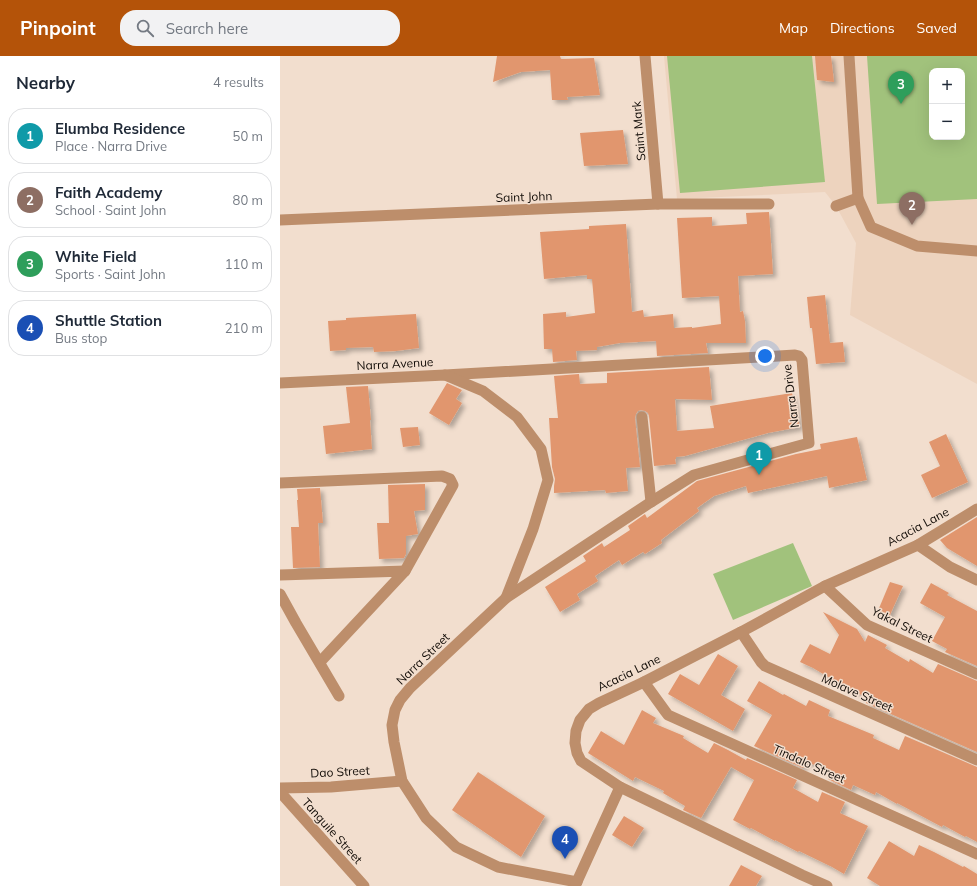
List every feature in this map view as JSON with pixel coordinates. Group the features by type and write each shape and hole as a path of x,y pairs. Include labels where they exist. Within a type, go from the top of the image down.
{"street":[{"name":"Saint Mark","path":"646,56 658,204"},
{"path":"849,56 858,198 871,227 917,246 977,251"},
{"path":"836,206 858,198"},
{"name":"Saint John","path":"280,220 658,204 769,204"},
{"name":"Narra Drive","path":"445,375 795,354 802,360 809,443 694,475 506,598"},
{"name":"Narra Avenue","path":"280,383 445,375 483,391 517,417 541,449 548,480 533,529 506,598"},
{"path":"642,417 651,502"},
{"path":"280,483 442,476 450,479 453,485 405,571 320,662"},
{"name":"Acacia Lane","path":"827,886 620,787 581,762 575,743 576,731 580,720 589,709 599,703 644,682 741,632 825,586 918,545 977,509"},
{"path":"918,545 950,567 977,580"},
{"path":"280,575 405,571"},
{"name":"Yakal Street","path":"825,586 867,625 977,674"},
{"path":"280,594 339,696"},
{"name":"Narra Street","path":"506,598 410,688 400,700 395,710 392,725 402,781 426,818 456,847 498,867 576,884"},
{"name":"Molave Street","path":"741,632 764,666 977,760"},
{"name":"Tindalo Street","path":"644,682 668,715 977,854"},
{"name":"Dao Street","path":"280,788 331,787 402,781"},
{"path":"576,884 620,787"},
{"name":"Tanguile Street","path":"280,792 364,886"}],"shaded area":[{"path":"664,56 977,56 977,384 850,315 856,243 836,206 825,192 677,199"}],"green space":[{"path":"667,56 812,56 825,182 680,193"},
{"path":"867,56 977,56 977,199 877,204"},
{"path":"793,543 812,586 733,620 713,574"}],"building":[{"path":"497,56 560,56 561,59 594,58 600,95 567,97 568,100 552,100 550,70 521,72 493,82"},
{"path":"815,56 831,56 834,82 817,80"},
{"path":"623,130 628,164 584,166 580,133"},
{"path":"769,212 773,274 738,276 740,312 743,311 745,321 746,343 706,343 708,353 657,356 656,341 620,343 597,347 597,350 576,351 577,360 553,362 552,349 544,349 543,314 566,312 566,317 595,313 592,279 587,279 587,275 544,279 540,232 589,229 589,226 626,224 632,312 643,310 644,317 673,314 674,328 692,328 721,324 719,296 682,298 677,218 712,217 712,226 747,224 746,213"},
{"path":"825,295 830,343 843,342 845,362 816,364 807,297"},
{"path":"416,314 419,348 374,352 373,347 346,348 346,350 330,351 328,321 346,320 346,318"},
{"path":"709,367 712,400 675,399 677,431 714,428 710,406 792,393 800,427 768,433 685,456 676,457 676,464 654,466 649,416 648,413 641,410 638,411 635,418 640,467 626,468 628,491 606,493 605,490 554,493 555,479 552,467 549,418 558,418 554,376 579,374 580,384 607,383 607,373"},
{"path":"447,383 462,390 456,399 462,403 449,425 429,413"},
{"path":"368,386 372,449 326,454 323,426 350,423 346,387"},
{"path":"418,427 420,445 403,447 400,428"},
{"path":"946,434 968,482 932,498 921,475 940,466 929,442"},
{"path":"857,437 867,480 829,488 827,476 748,493 746,486 714,496 697,508 699,511 661,540 662,543 645,554 643,552 622,565 619,560 595,576 598,581 577,594 580,600 560,612 545,587 586,561 583,556 602,543 604,547 630,530 628,526 645,514 647,518 697,481 796,454 821,449 820,444"},
{"path":"425,484 425,510 414,511 418,534 406,536 406,554 404,558 379,559 377,523 389,523 388,485"},
{"path":"320,488 323,523 318,523 320,567 293,568 291,527 299,527 297,489"},
{"path":"977,517 977,566 947,548 940,540"},
{"path":"890,582 903,586 889,617 877,613"},
{"path":"931,583 949,593 947,595 977,611 977,666 945,652 947,649 932,641 945,617 920,603"},
{"path":"823,612 857,629 865,642 868,635 887,645 885,648 909,662 910,659 933,673 938,664 977,681 977,752 866,703 868,699 843,684 842,685 800,662 810,644 830,654 839,635"},
{"path":"718,654 738,666 721,695 745,709 733,731 668,694 680,674 699,685"},
{"path":"759,681 806,706 809,700 830,710 828,716 874,735 873,738 899,750 905,736 977,767 977,842 943,825 942,827 876,792 875,795 853,785 851,790 828,779 831,773 806,761 803,768 754,746 772,715 747,701"},
{"path":"642,710 656,718 653,723 684,736 683,738 708,753 714,743 746,760 747,758 797,780 793,788 818,802 822,792 845,802 840,813 868,826 844,874 733,820 754,780 731,767 701,818 683,810 685,806 663,793 664,791 635,777 633,781 588,753 601,731 624,745"},
{"path":"478,772 545,816 521,857 452,810"},
{"path":"624,816 644,828 632,847 612,835"},
{"path":"889,841 914,856 919,845 963,867 964,866 977,874 977,886 880,886 867,878"},
{"path":"741,865 762,876 756,886 729,886"}],"place":[{"name":"White Field","path":"901,104"},
{"name":"Faith Academy","path":"912,225"},
{"name":"Elumba Residence","path":"759,475"},
{"name":"Shuttle Station","path":"565,859"}]}
